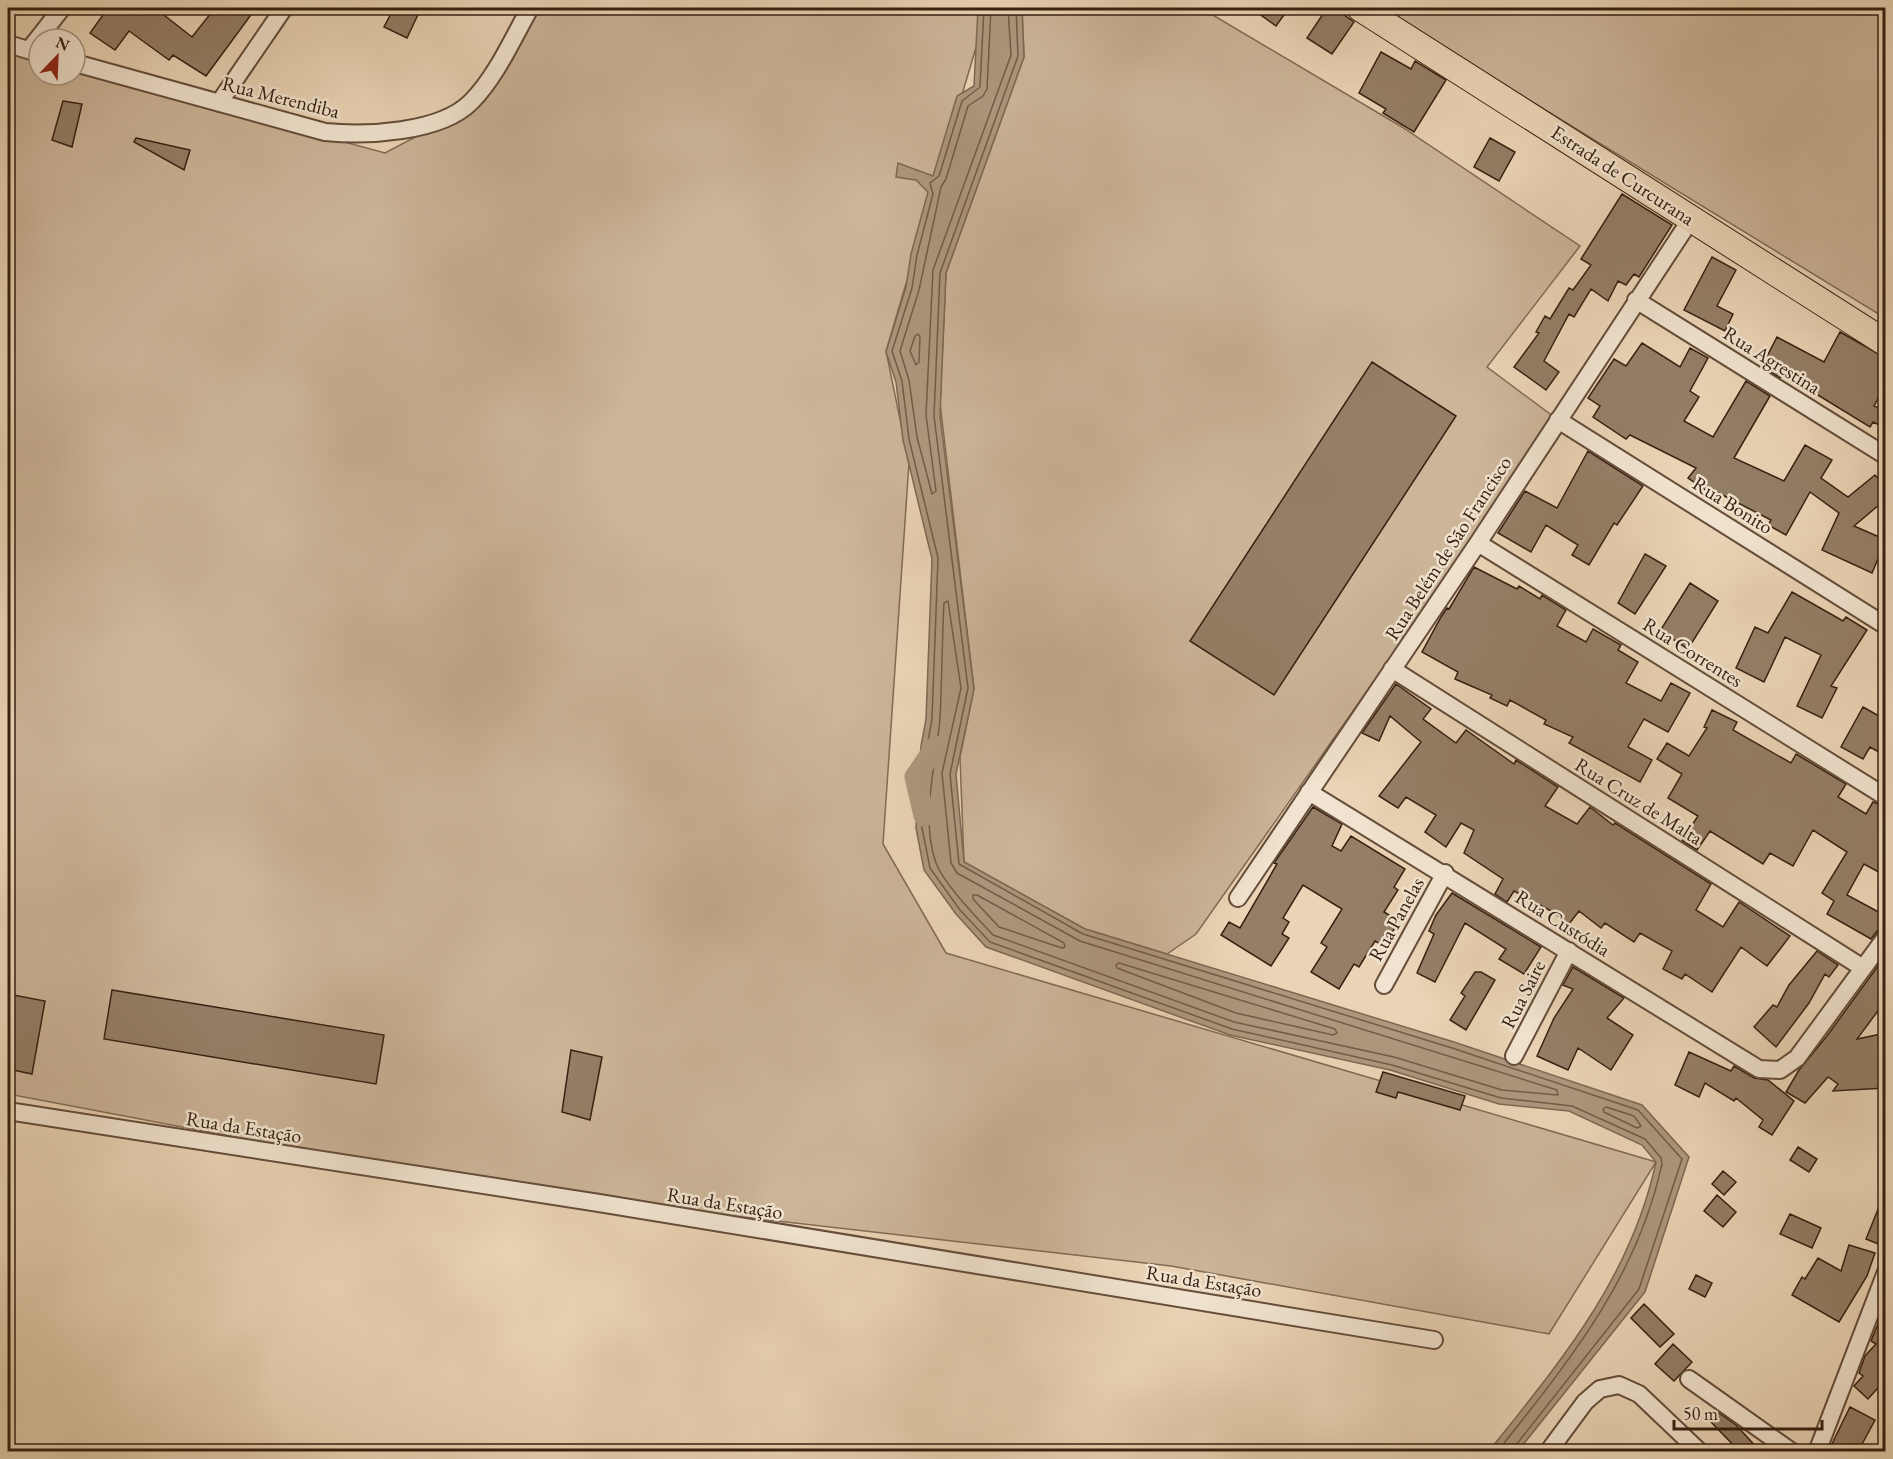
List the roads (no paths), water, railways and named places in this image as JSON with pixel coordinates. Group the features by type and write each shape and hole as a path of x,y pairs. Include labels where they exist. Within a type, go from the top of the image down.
{"main road":[{"name":"Estrada de Curcurana","path":"1360,8 1886,343"}],"street":[{"path":"50,27 62,8"},
{"path":"219,103 284,8"},
{"name":"Rua Merendiba","path":"87,66 325,132 354,135 424,125 446,117 471,102 498,64 531,8"},
{"path":"8,44 27,50"},
{"name":"Rua Belém de São Francisco","path":"1238,898 1478,543 1691,219"},
{"name":"Rua Agrestina","path":"1636,300 1886,456"},
{"name":"Rua Bonito","path":"1558,420 1886,626"},
{"name":"Rua Correntes","path":"1478,543 1886,797"},
{"name":"Rua Cruz de Malta","path":"1392,669 1863,968"},
{"name":"Rua Custódia","path":"1309,792 1445,873 1759,1069 1780,1070 1797,1058 1863,968"},
{"name":"Rua Panelas","path":"1384,985 1445,873"},
{"path":"1863,968 1886,936"},
{"name":"Rua Saire","path":"1514,1056 1569,951"},
{"name":"Rua da Estação","path":"8,1111 611,1205 1434,1340"},
{"path":"1817,1452 1879,1310 1886,1272"},
{"path":"1689,1379 1792,1452"},
{"path":"1548,1452 1585,1402 1600,1389 1619,1385 1639,1394 1700,1452"}],"water":[{"path":"978,8 1022,8 1024,57 946,273 940,416 974,689 956,774 964,862 1085,929 1454,1042 1642,1105 1689,1157 1645,1292 1518,1451 1489,1451 1567,1351 1611,1281 1645,1204 1656,1162 1642,1145 1569,1111 1499,1104 1390,1070 1230,1035 986,947 956,914 924,870 916,828 921,746 926,719 932,559 903,440 896,382 886,352 906,287 911,254 928,192 916,180 896,177 898,163 933,176 957,96 974,86"}],"waterway":[{"path":"924,816 915,777 936,746"}]}
